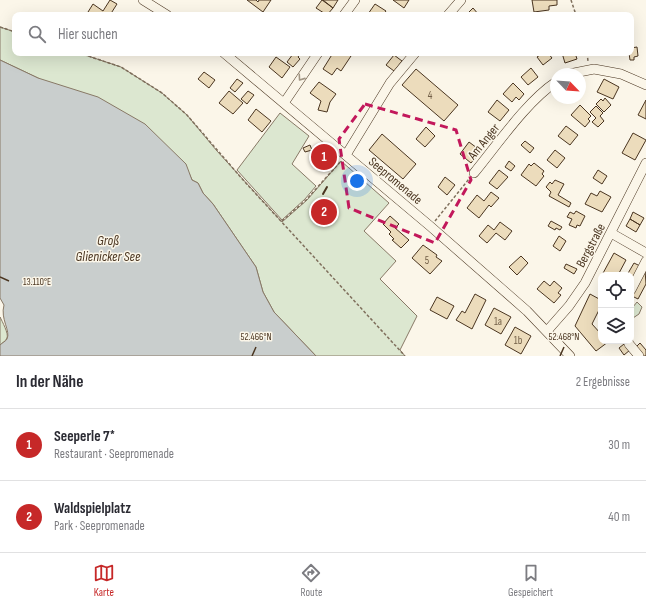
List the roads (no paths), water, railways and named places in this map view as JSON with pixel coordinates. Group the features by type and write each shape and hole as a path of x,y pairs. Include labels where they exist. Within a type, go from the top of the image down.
{"street":[{"path":"144,0 162,12"},
{"path":"346,12 355,0"},
{"path":"451,12 461,0"},
{"name":"Seepromenade","path":"228,56 430,226 527,311 570,356"},
{"path":"284,103 316,56"},
{"path":"346,155 390,83 412,56"},
{"path":"586,71 594,69 621,74 646,85"},
{"name":"Am Anger","path":"474,172 518,118 544,90 550,86"},
{"name":"Bergstraße","path":"547,331 569,306 585,283 646,163"},
{"path":"611,233 646,253"},
{"path":"634,284 646,261"},
{"path":"628,344 639,356"}],"water":[{"name":"Groß Glienicker See","path":"0,60 38,78 98,97 145,124 186,164 192,180 198,183 203,193 213,204 256,267 263,292 274,312 316,356 0,356 0,345 6,340 8,332 3,315 4,305 0,298"}],"place":[{"name":"Seeperle 7*","path":"324,157"},
{"name":"Waldspielplatz","path":"324,212"}]}
